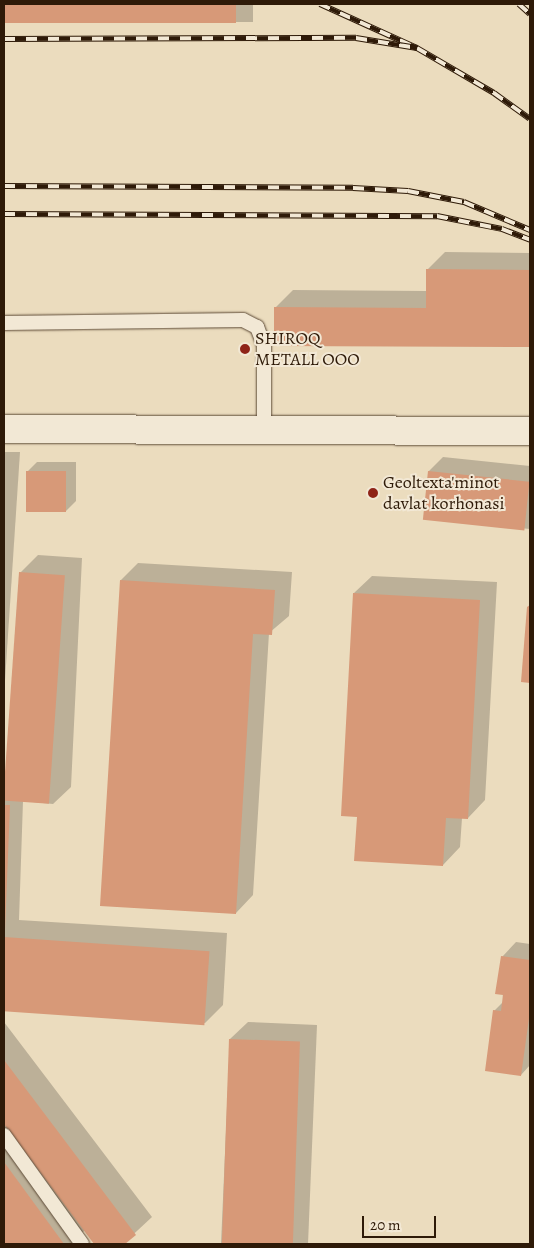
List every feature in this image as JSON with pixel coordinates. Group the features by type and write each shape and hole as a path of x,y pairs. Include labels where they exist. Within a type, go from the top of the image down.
{"street":[{"path":"4,429 530,431"}],"lane":[{"path":"4,323 243,320 257,327 264,345 264,431"},
{"path":"4,1136 82,1244"}],"building":[{"path":"4,4 236,4 236,23 4,23"},
{"path":"426,269 530,270 530,347 274,346 274,307 426,308"},
{"path":"26,471 66,471 66,512 26,512"},
{"path":"428,471 529,482 524,530 423,520"},
{"path":"19,572 65,575 49,804 4,801"},
{"path":"120,580 275,590 272,635 253,634 236,914 100,906"},
{"path":"353,593 480,600 468,819 446,818 443,866 354,861 357,817 341,816"},
{"path":"530,605 530,683 521,682 527,607"},
{"path":"4,805 10,805 5,930 4,930"},
{"path":"4,937 209,951 204,1025 4,1011"},
{"path":"501,956 530,960 530,1011 521,1076 485,1071 493,1010 501,1011 503,995 495,994"},
{"path":"229,1039 300,1041 293,1244 222,1244"},
{"path":"4,1060 136,1235 125,1244 94,1244 4,1124"},
{"path":"4,1162 64,1244 4,1244"}],"railway":[{"path":"320,4 417,48 494,93 530,119"},
{"path":"519,4 530,14"},
{"path":"4,39 356,38 417,48"},
{"path":"4,186 353,188 408,191 464,202 530,230"},
{"path":"4,214 437,216 502,229 530,240"}],"place":[{"name":"SHIROQ METALL ООО","path":"245,349"},
{"name":"Geoltexta'minot davlat korhonasi","path":"373,493"}]}
